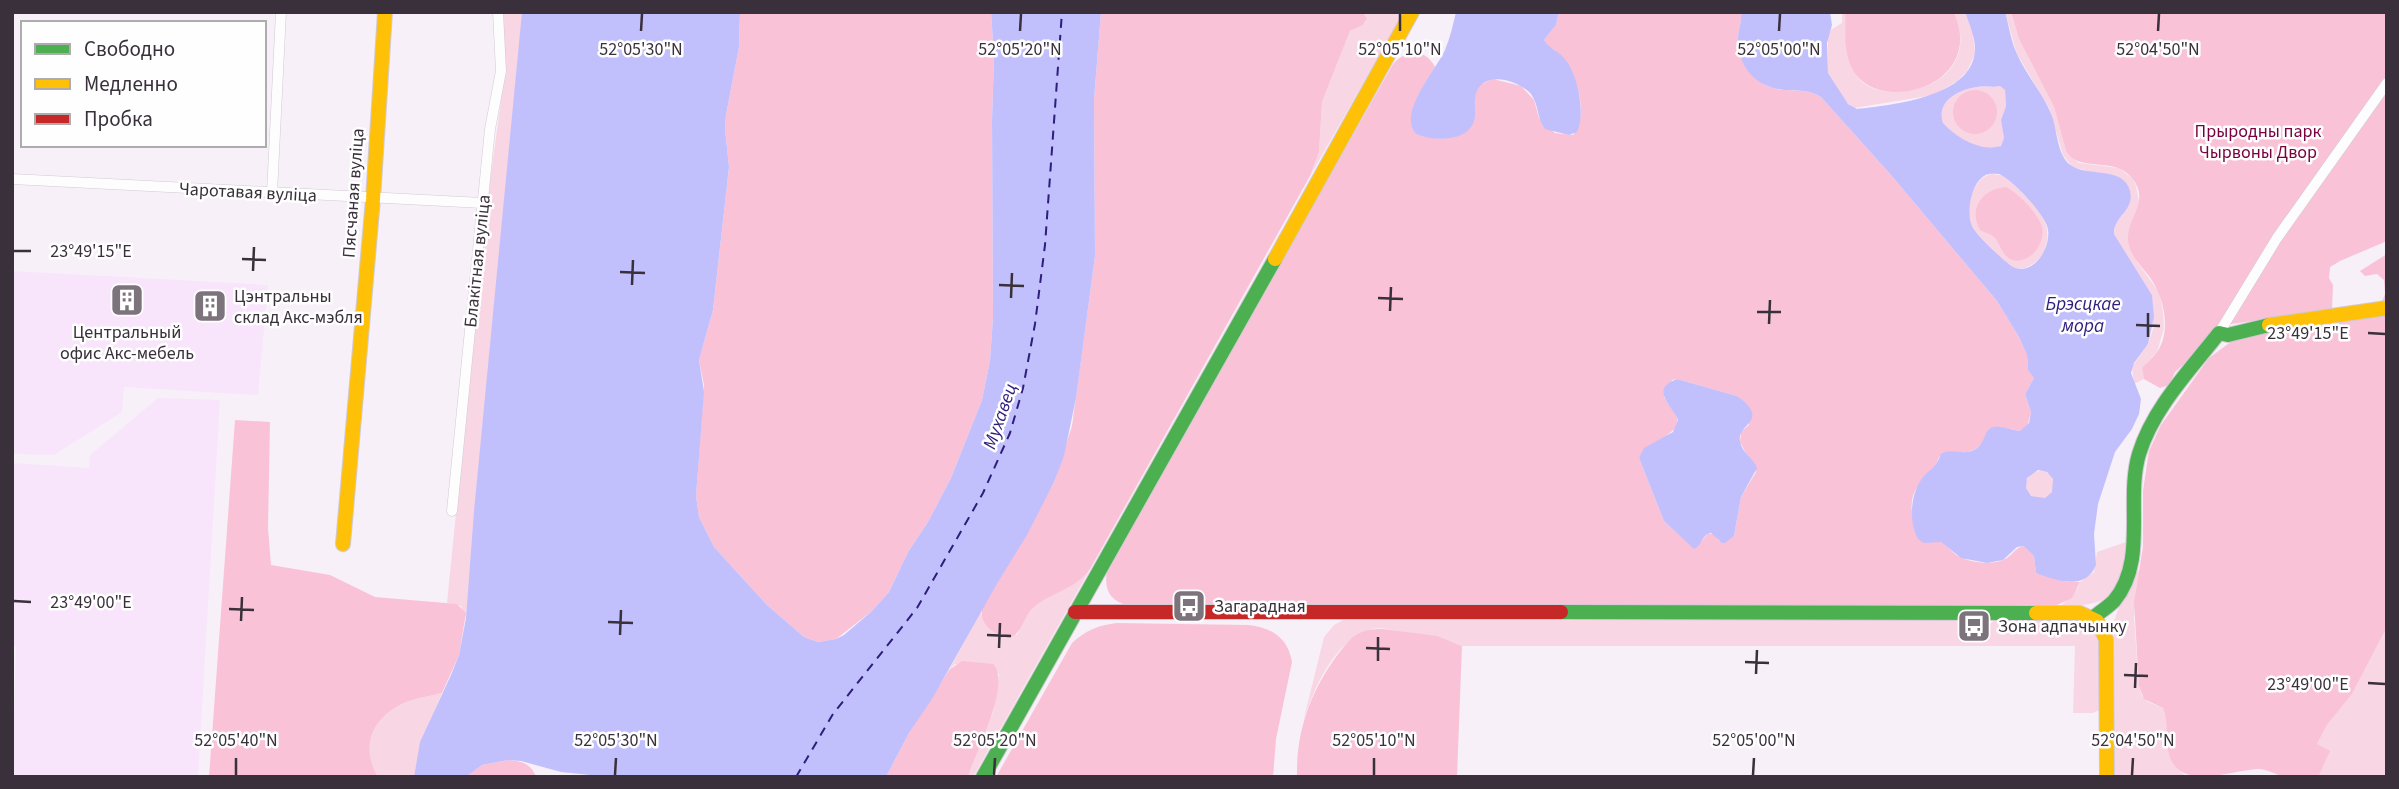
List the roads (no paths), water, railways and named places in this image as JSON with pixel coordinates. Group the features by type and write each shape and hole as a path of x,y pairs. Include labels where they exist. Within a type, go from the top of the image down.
{"street":[{"path":"272,193 281,12"},
{"name":"Пясчаная вуліца","path":"343,544 373,199 385,12"},
{"name":"Блакітная вуліца","path":"452,511 491,115 501,71 498,12"},
{"path":"983,777 1412,12"},
{"path":"2093,618 2118,596 2132,564 2134,481 2144,440 2172,394 2220,332 2277,238 2387,83"},
{"name":"Чаротавая вуліца","path":"12,179 483,203"},
{"path":"2220,332 2228,335 2279,323 2387,308"},
{"path":"1075,612 2080,614 2093,618 2101,626 2106,639 2107,777"}],"water":[{"name":"Мухавец","path":"522,12 740,12 739,47 726,115 729,167 713,310 699,360 704,392 696,496 699,517 714,547 767,605 804,637 818,642 844,635 889,592 908,552 928,522 951,478 982,400 990,361 993,317 994,56 991,12 1101,12 1094,100 1095,256 1076,398 1064,456 1027,535 932,699 909,733 886,777 609,777 561,772 508,760 482,765 466,777 414,777 420,742 459,655 466,618"},
{"path":"1456,12 1559,12 1556,25 1544,40 1564,58 1577,83 1581,115 1577,132 1569,135 1545,129 1531,94 1512,82 1496,79 1489,80 1478,89 1474,121 1464,133 1457,137 1440,139 1416,134 1411,125 1414,103 1445,50"},
{"name":"Брэсцкае мора","path":"1741,12 1830,12 1832,25 1827,43 1828,73 1848,104 1857,109 1909,101 1946,88 1961,78 1971,65 1975,49 1965,12 2005,12 2015,49 2050,110 2065,160 2076,168 2112,175 2126,183 2131,198 2114,234 2152,295 2154,317 2148,344 2134,363 2131,373 2141,399 2139,414 2115,452 2098,504 2094,534 2096,565 2085,579 2069,582 2036,573 2034,556 2024,546 2017,547 2003,560 1987,563 1961,558 1941,542 1924,543 1918,539 1912,518 1917,486 1941,454 1974,450 1981,445 1988,430 1994,427 2020,431 2029,423 2031,412 2025,394 2034,378 2028,370 2027,355 1997,301 1821,97 1807,92 1774,88 1750,74 1741,59 1739,49","holes":["1980,86 2000,86 2005,90 2006,106 2001,120 2004,138 2001,146 1985,147 1969,142 1943,123 1943,109 1956,94","1989,174 1999,174 2012,183 2028,199 2046,224 2048,238 2043,253 2032,266 2025,269 2010,265 1972,226 1971,199 1976,185","2038,470 2047,472 2053,479 2052,492 2045,498 2031,496 2026,488 2027,478"]},
{"path":"1677,379 1737,396 1752,411 1750,422 1740,435 1740,441 1757,468 1741,497 1734,536 1725,543 1711,533 1694,549 1664,521 1639,458 1644,448 1673,432 1678,420 1663,392 1669,383"}],"place":[{"name":"Центральный офис Акс-мебель","path":"127,300"},
{"name":"Цэнтральны склад Акс-мэбля","path":"210,306"},
{"name":"Загарадная","path":"1189,606"},
{"name":"Зона адпачынку","path":"1974,626"}],"park label":[{"name":"Прыродны парк Чырвоны Двор","path":"2258,141"}]}
